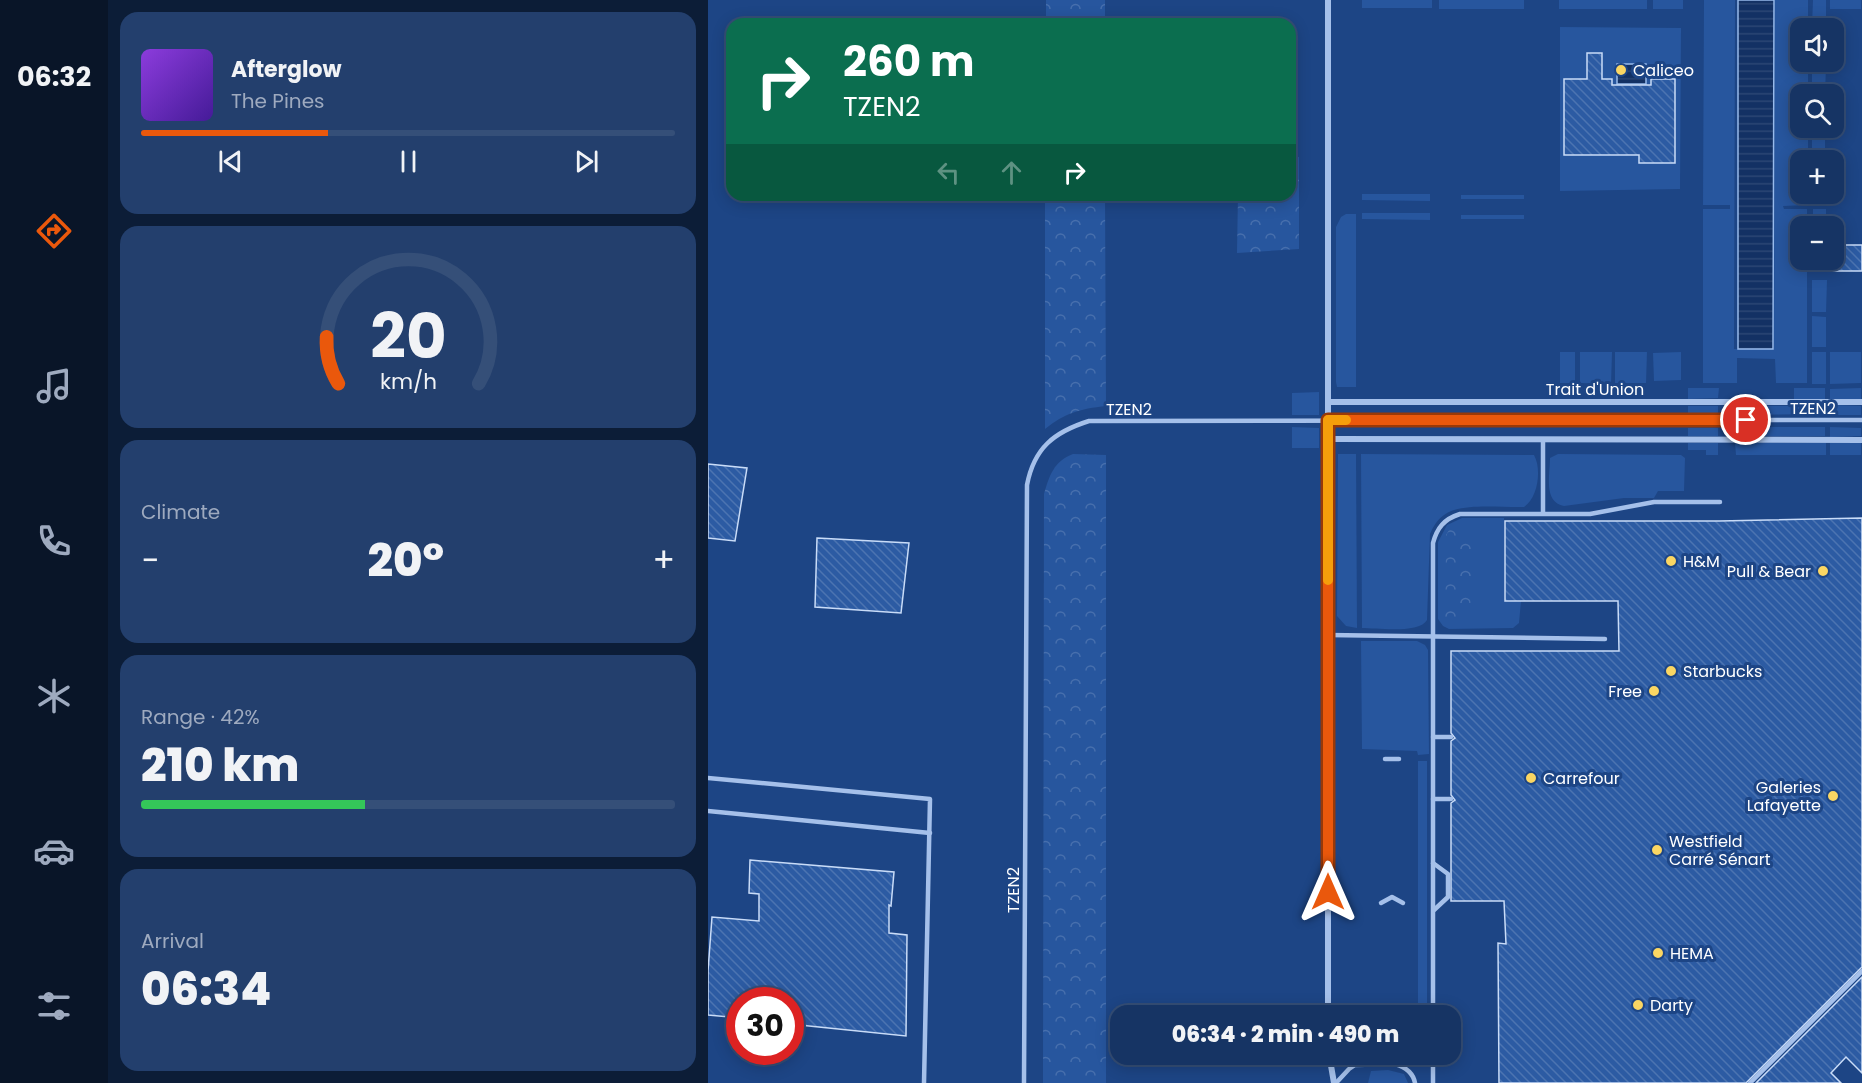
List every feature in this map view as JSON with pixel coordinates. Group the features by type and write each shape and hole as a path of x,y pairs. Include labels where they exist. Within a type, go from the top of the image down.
{"street":[{"path":"1328,0 1328,1005"},
{"name":"Trait d'Union","path":"1328,402 1862,402"},
{"path":"1328,440 1862,440"},
{"path":"1331,1065 1335,1083"}],"lane":[{"name":"TZEN2","path":"1024,1083 1027,485 1030,468 1041,449 1054,437 1070,427 1089,421 1862,420"},
{"path":"1543,440 1543,513"},
{"path":"1433,1005 1433,543 1436,533 1449,517 1460,514 1590,514 1654,502 1720,502"},
{"path":"1328,635 1605,639"},
{"path":"1433,737 1451,737"},
{"path":"1385,759 1399,759"},
{"path":"708,778 930,800 924,1083"},
{"path":"1433,799 1451,799"},
{"path":"708,811 930,833"},
{"path":"1433,863 1448,874 1448,897 1433,911"},
{"path":"1381,903 1392,897 1398,898 1403,903"},
{"path":"1750,1083 1862,971"},
{"path":"1335,1083 1355,1065"},
{"path":"1397,1065 1408,1070 1415,1083"},
{"path":"1433,1065 1433,1083"}],"green space":[{"path":"1046,0 1105,0 1105,18 1046,18"},
{"path":"1362,0 1432,0 1432,8 1362,8"},
{"path":"1439,0 1524,0 1524,9 1439,9"},
{"path":"1559,0 1647,0 1647,9 1559,9"},
{"path":"1653,0 1683,0 1683,9 1653,9"},
{"path":"1704,0 1735,0 1734,349 1774,349 1775,0 1808,0 1808,18 1790,18 1790,72 1808,72 1808,84 1790,84 1790,138 1808,138 1808,150 1790,150 1790,204 1807,205 1783,206 1784,209 1807,209 1807,216 1790,216 1790,270 1807,270 1807,383 1776,383 1775,359 1737,358 1737,383 1703,383 1703,209 1730,209 1730,205 1703,205"},
{"path":"1813,0 1826,0 1826,18 1812,18"},
{"path":"1830,0 1861,0 1861,9 1830,9"},
{"name":"Caliceo","path":"1560,27 1681,28 1680,189 1560,191"},
{"path":"1812,72 1826,72 1825,84 1812,84"},
{"path":"1812,138 1825,138 1825,150 1812,150"},
{"path":"1296,157 1299,157 1299,249 1237,253 1238,201 1296,201"},
{"path":"1362,194 1430,194 1430,201 1362,200"},
{"path":"1461,195 1524,195 1524,199 1461,199"},
{"path":"1045,201 1105,201 1106,406 1073,413 1045,429"},
{"path":"1813,209 1826,209 1826,216 1813,216"},
{"path":"1362,213 1430,213 1430,220 1362,219"},
{"path":"1346,214 1356,214 1356,387 1337,387 1336,382 1336,227 1341,217"},
{"path":"1461,215 1524,215 1524,219 1461,219"},
{"path":"1812,280 1827,280 1826,312 1812,312"},
{"path":"1812,316 1826,317 1826,347 1812,347"},
{"path":"1560,352 1575,352 1575,383 1560,383"},
{"path":"1580,352 1612,352 1611,384 1580,383"},
{"path":"1615,352 1647,352 1646,383 1615,383"},
{"path":"1681,352 1681,380 1654,381 1653,353"},
{"path":"1812,352 1826,352 1826,384 1812,384"},
{"path":"1830,352 1861,352 1861,383 1830,384"},
{"path":"1688,388 1719,388 1718,398 1688,399"},
{"path":"1794,388 1825,388 1825,399 1794,399"},
{"path":"1861,388 1861,399 1830,399 1830,389"},
{"path":"1319,392 1319,415 1292,415 1292,393"},
{"path":"1830,405 1861,406 1861,415 1830,415"},
{"path":"1688,406 1718,406 1718,414 1688,414"},
{"path":"1735,406 1825,406 1825,414 1735,415"},
{"path":"1292,427 1319,428 1319,448 1292,448"},
{"path":"1735,427 1825,427 1825,436 1735,436"},
{"path":"1830,427 1861,428 1861,436 1830,437"},
{"path":"1688,428 1718,428 1718,436 1688,436"},
{"path":"1688,443 1718,443 1718,455 1706,455 1706,450 1688,450"},
{"path":"1735,443 1826,443 1826,455 1736,455"},
{"path":"1830,443 1861,443 1861,455 1830,455"},
{"path":"1073,454 1106,455 1106,1083 1043,1083 1044,494 1050,475 1057,465"},
{"path":"1338,454 1356,454 1357,628 1346,626 1337,616"},
{"path":"1361,454 1534,455 1536,461 1537,483 1533,497 1524,507 1461,508 1439,519 1430,534 1427,620 1416,627 1407,629 1362,628"},
{"path":"1558,454 1681,455 1685,458 1684,491 1658,491 1654,498 1624,498 1564,506 1553,499 1549,487 1550,458"},
{"path":"1462,518 1504,518 1504,601 1521,601 1519,623 1513,628 1449,629 1443,626 1438,619 1438,542 1447,525"},
{"path":"1452,525 1473,526 1470,620 1445,619 1446,535"},
{"path":"1361,641 1417,641 1425,645 1428,650 1429,754 1418,755 1417,751 1362,749"},
{"path":"1418,761 1427,761 1427,1005 1418,1005"},
{"path":"1388,1070 1404,1074 1408,1083 1368,1083 1371,1071"}],"shaded area":[{"path":"1738,0 1774,0 1773,349 1738,349"},
{"path":"1617,64 1646,64 1646,84 1617,84"}],"building":[{"path":"1587,53 1602,53 1602,79 1612,79 1612,85 1651,85 1651,79 1675,79 1675,163 1639,163 1639,155 1564,155 1564,79 1587,79"},
{"path":"1844,245 1862,245 1862,271 1832,271 1844,270"},
{"path":"708,464 747,468 735,541 708,538"},
{"name":"Westfield Carré Sénart","path":"1862,518 1862,967 1746,1083 1499,1083 1498,943 1506,944 1504,901 1451,901 1451,803 1455,800 1451,795 1451,741 1455,738 1451,733 1451,651 1619,651 1618,601 1505,601 1505,521"},
{"path":"817,538 909,543 901,613 815,607"},
{"path":"750,860 894,872 891,906 889,905 889,933 907,935 906,1036 804,1025 804,987 726,987 726,1017 708,1015 712,917 759,921 759,894 749,893"},
{"path":"1862,977 1862,1073 1846,1057 1831,1073 1841,1083 1756,1083"}],"slow traffic":[{"path":"1328,580 1328,420 1346,420"}],"place":[{"name":"Caliceo","path":"1621,70"},
{"name":"H&M","path":"1671,561"},
{"name":"Pull & Bear","path":"1823,571"},
{"name":"Starbucks","path":"1671,671"},
{"name":"Free","path":"1654,691"},
{"name":"Carrefour","path":"1531,778"},
{"name":"Galeries Lafayette","path":"1833,796"},
{"name":"Westfield Carré Sénart","path":"1657,850"},
{"name":"HEMA","path":"1658,953"},
{"name":"Darty","path":"1638,1005"}],"route":[{"path":"1328,892 1328,420 1746,420"}]}
